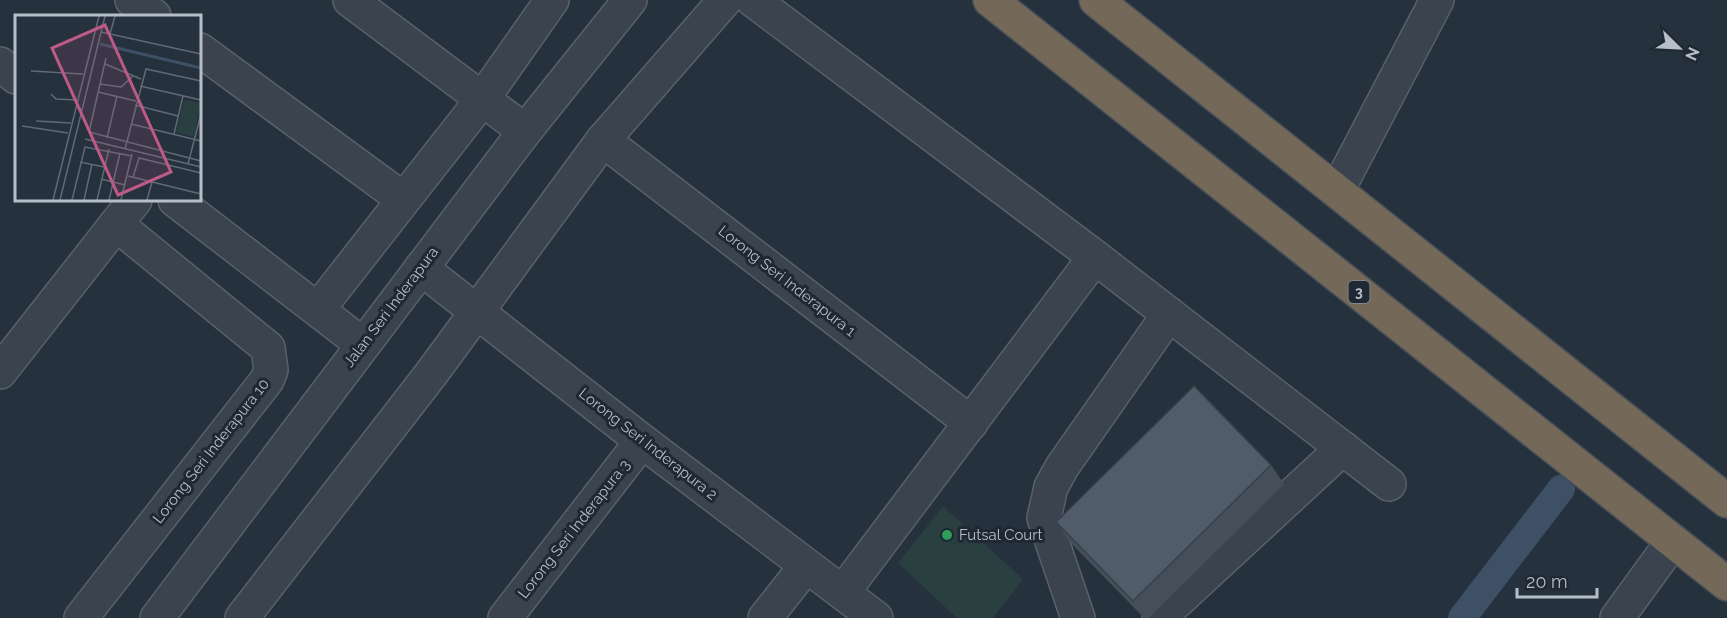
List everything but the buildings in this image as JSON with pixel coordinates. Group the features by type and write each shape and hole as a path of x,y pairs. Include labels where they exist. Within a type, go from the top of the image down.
{"highway":[{"name":"3","path":"990,0 1727,584"},
{"path":"1106,3 1337,192 1727,501"}],"street":[{"path":"350,0 481,101 525,131"},
{"path":"319,308 481,101 552,0"},
{"name":"Jalan Seri Inderapura","path":"157,618 525,131 630,0"},
{"path":"242,618 367,458 603,140 725,0"},
{"path":"753,0 1095,256 1389,484"},
{"path":"1337,192 1437,0"},
{"path":"201,51 403,199"},
{"path":"0,64 15,75"},
{"name":"Lorong Seri Inderapura 1","path":"603,140 971,423"},
{"path":"176,201 319,308 362,344"},
{"name":"Lorong Seri Inderapura 10","path":"0,372 125,212 268,348 272,370 267,380 81,618"},
{"path":"843,592 1095,256"},
{"name":"Lorong Seri Inderapura 2","path":"421,268 642,441 876,618"},
{"path":"1078,618 1044,518 1046,504 1062,467 1169,314"},
{"name":"Lorong Seri Inderapura 3","path":"505,618 642,441"},
{"path":"1159,618 1343,448"},
{"path":"1617,618 1673,541"},
{"path":"765,618 806,566"}],"green space":[{"name":"Futsal Court","path":"943,506 1023,579 993,618 957,618 898,563"}],"waterway":[{"path":"1462,618 1561,489"}],"place":[{"name":"Futsal Court","path":"947,535"}]}
